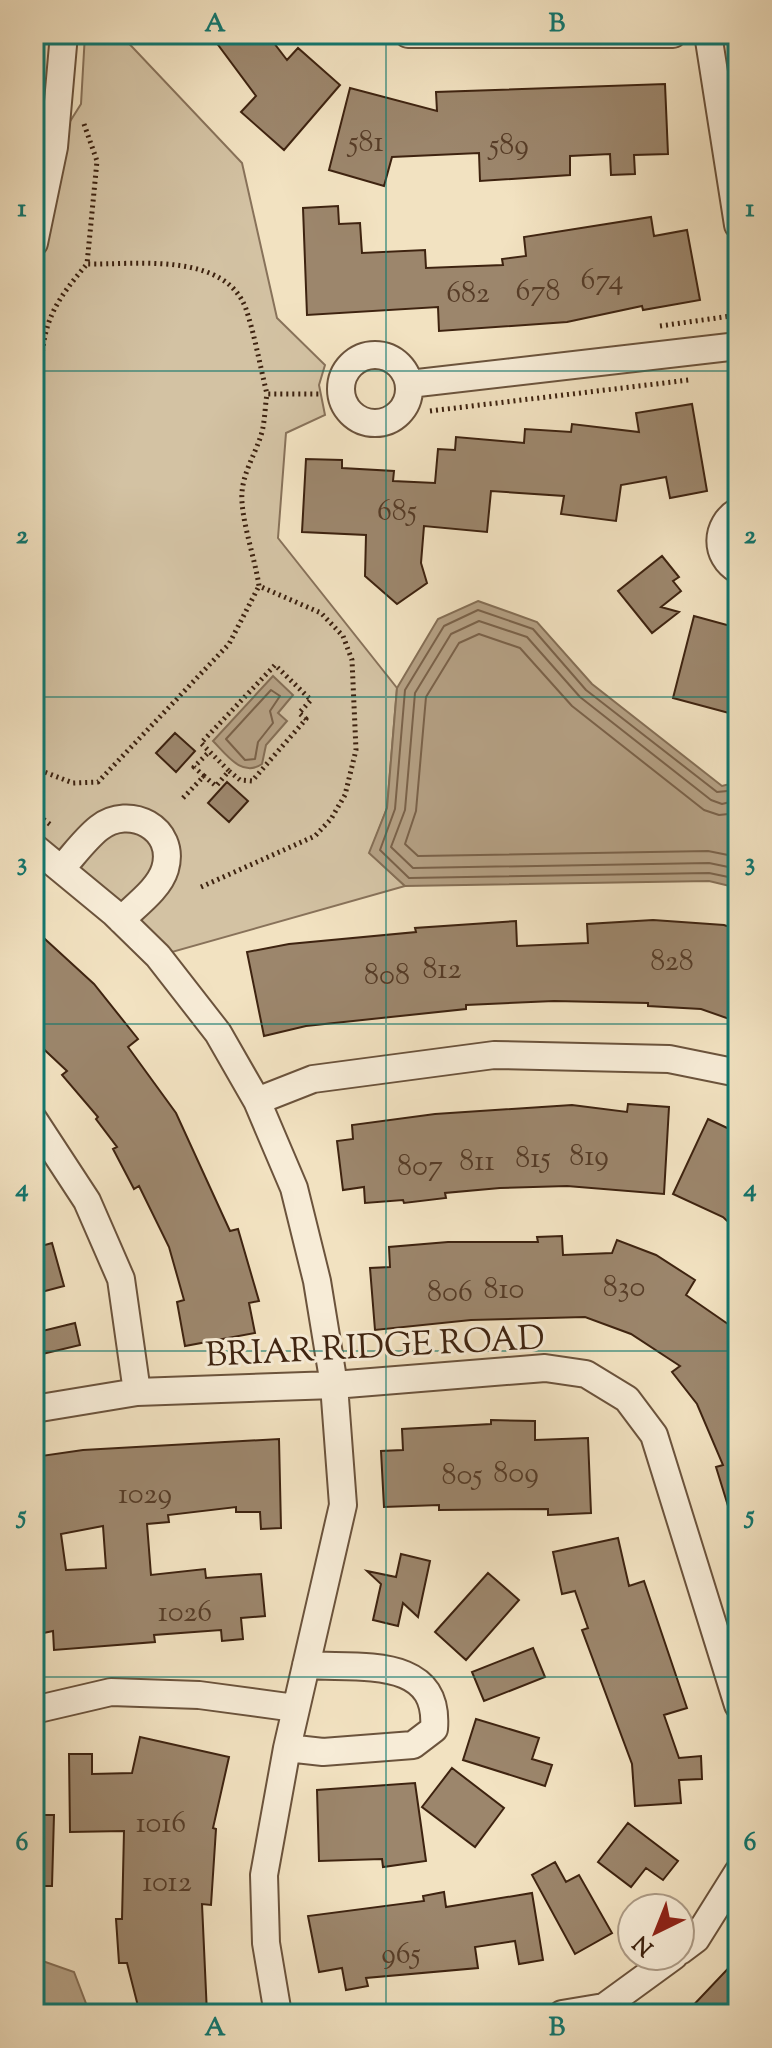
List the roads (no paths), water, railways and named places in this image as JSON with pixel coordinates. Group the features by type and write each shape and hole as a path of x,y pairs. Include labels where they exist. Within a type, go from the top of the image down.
{"street":[{"path":"34,243 44,145 64,34"},
{"path":"408,34 673,34"},
{"path":"708,34 738,225"},
{"path":"409,384 738,346"},
{"path":"738,511 723,525 720,536 724,558 738,570"},
{"path":"61,869 100,827 123,817 143,820 155,828 168,854 165,871 154,887 121,920"},
{"path":"34,847 121,920 158,956 218,1033 257,1101 294,1188 317,1281 334,1385 343,1505 295,1708 264,1875 266,1943 278,2014"},
{"path":"257,1101 313,1079 494,1055 669,1059 738,1073"},
{"path":"34,1120 87,1201 121,1279 137,1392"},
{"name":"BRIAR RIDGE ROAD","path":"34,1409 137,1392 334,1385 545,1368 586,1374 627,1399 654,1435 738,1705"},
{"path":"287,1748 323,1752 413,1745 434,1729 436,1706 427,1687 406,1672 306,1665"},
{"path":"34,1710 111,1692 199,1695 295,1708"},
{"path":"696,1939 738,1872"},
{"path":"562,2014 604,2007 652,1972"}],"water":[{"path":"478,601 537,622 592,684 722,786 738,782 738,888 709,881 405,886 369,853 387,808 397,688 438,619"},
{"path":"273,676 293,695 278,713 287,721 266,745 262,764 255,768 241,766 213,741"},
{"path":"34,1958 74,1972 90,2014 34,2014"}]}
